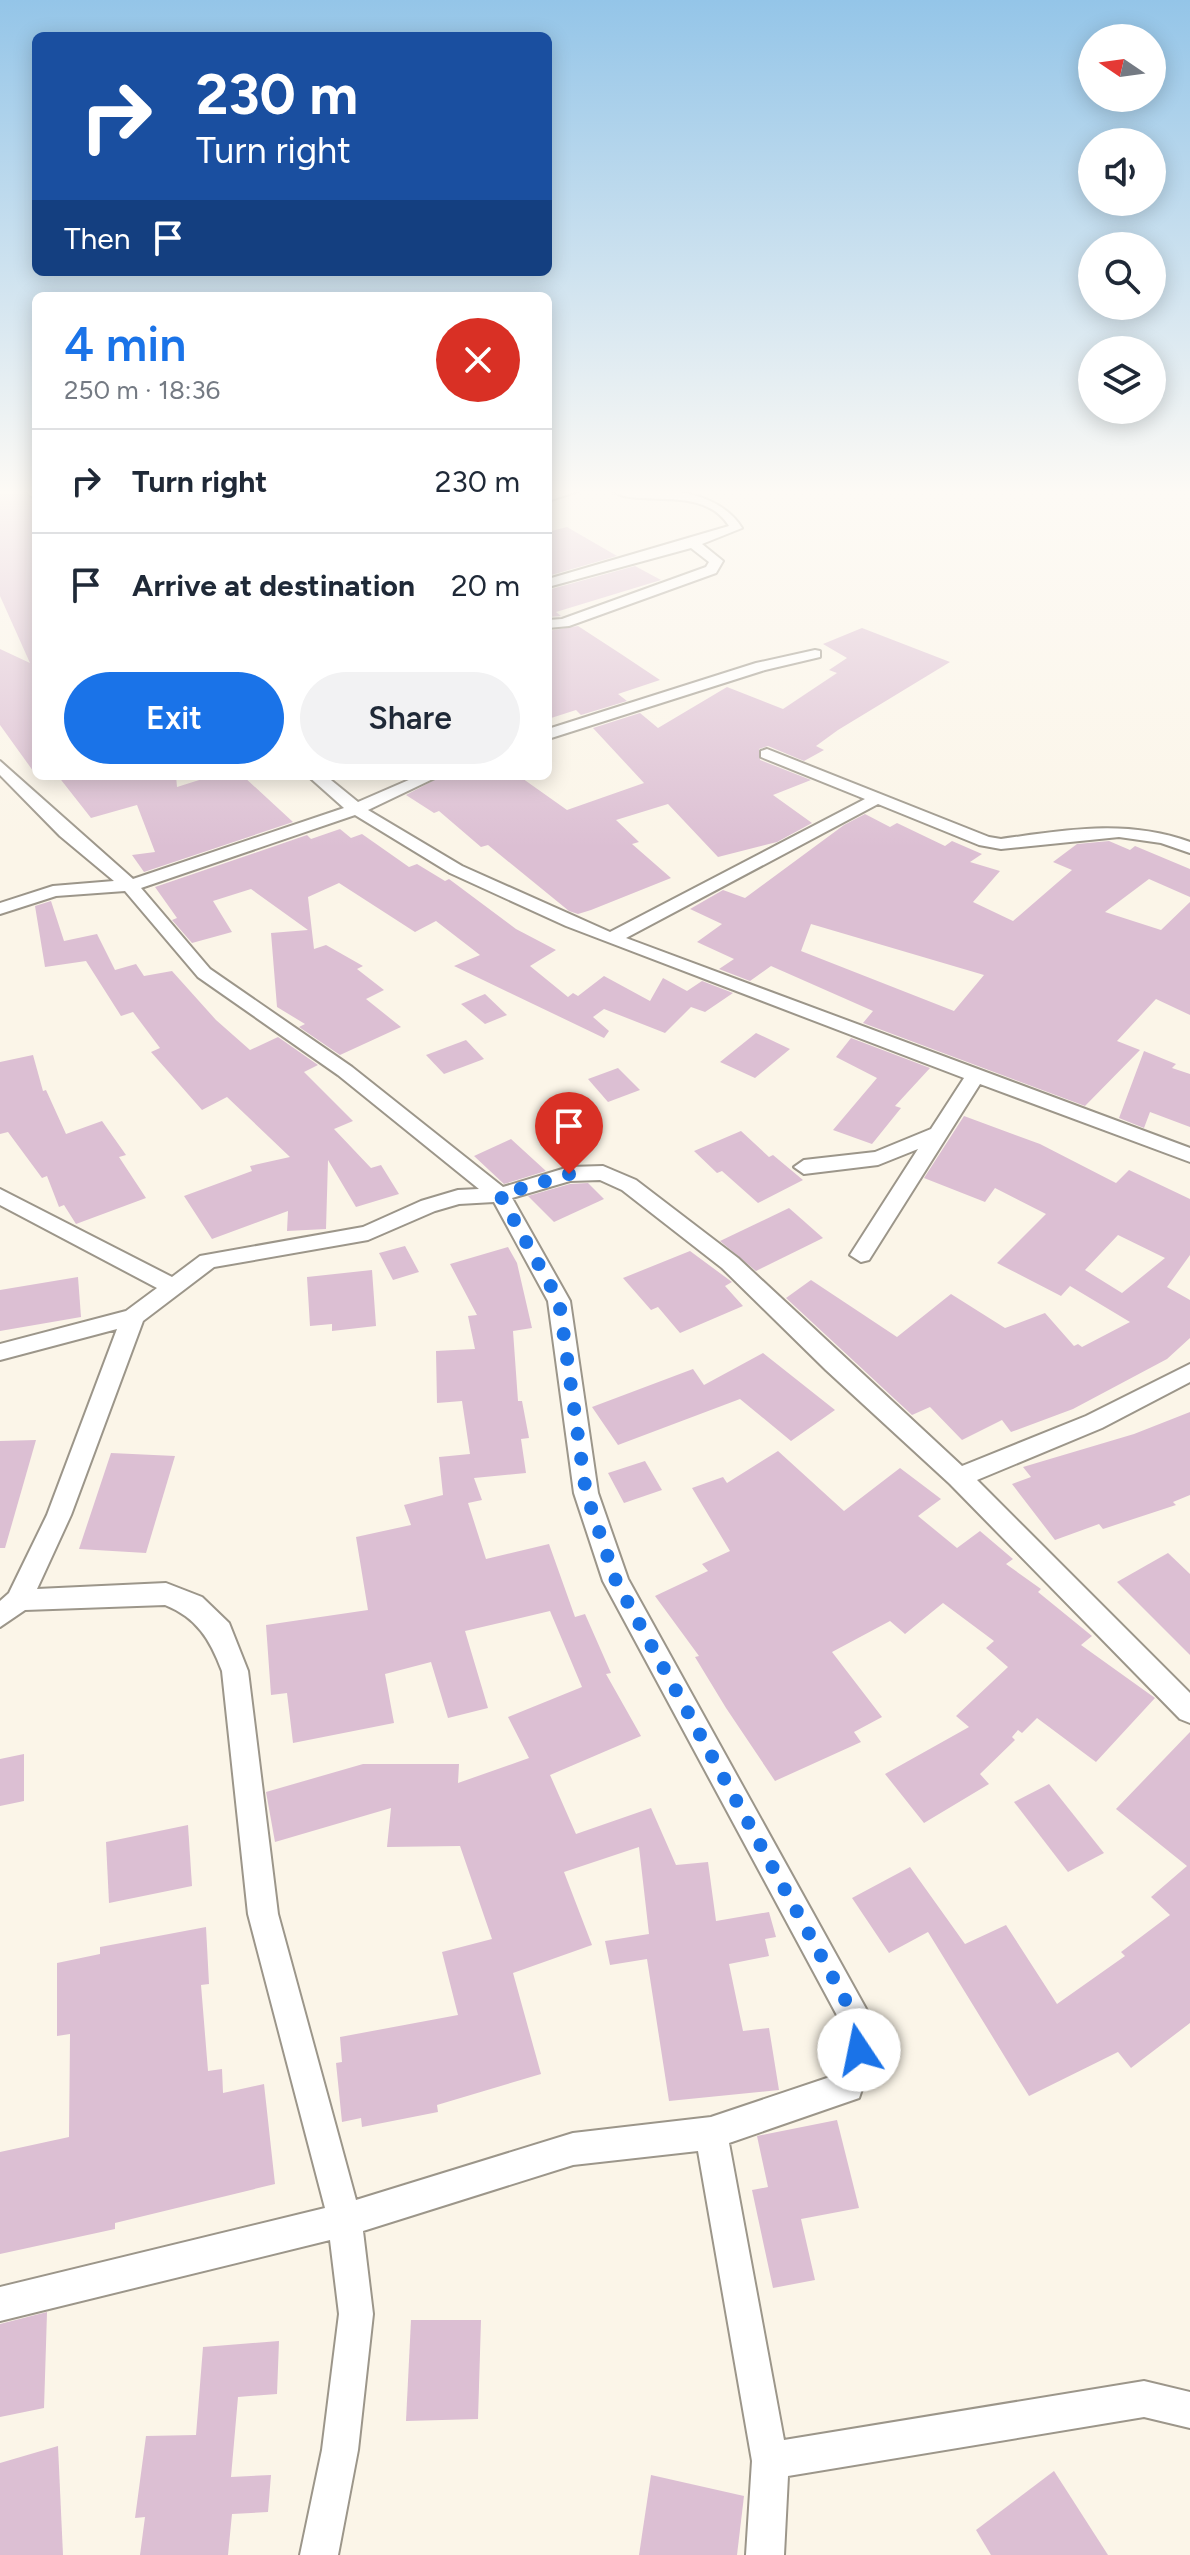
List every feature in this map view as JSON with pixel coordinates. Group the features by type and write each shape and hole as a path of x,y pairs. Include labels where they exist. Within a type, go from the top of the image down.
{"street":[{"path":"552,624 564,623 598,610"},
{"path":"552,733 761,666 815,654"},
{"path":"767,754 876,799 1001,844 1116,830 1140,831 1190,848"},
{"path":"0,766 66,832 130,886 204,973 345,1071 500,1195 559,1301 586,1493 616,1581 854,2016 859,2050 848,2087 711,2133 573,2149 345,2220 0,2304"},
{"path":"320,780 354,810 436,858 611,939 1190,1155"},
{"path":"0,909 53,891 87,886 130,886 354,810 422,780"},
{"path":"611,939 876,799"},
{"path":"861,1255 976,1074"},
{"path":"804,1167 878,1158 937,1134"},
{"path":"0,1352 133,1317 208,1261 368,1233 428,1206 458,1197 500,1195 569,1174 603,1173 629,1185 730,1263 834,1364 959,1477 1190,1711"},
{"path":"0,1196 171,1286"},
{"path":"10,1608 59,1515 133,1317"},
{"path":"959,1477 1094,1422 1190,1372"},
{"path":"10,1608 166,1594 193,1605 220,1631 235,1671 263,1914 345,2220 356,2314 340,2450 319,2555"},
{"path":"711,2133 770,2461 765,2555"},
{"path":"770,2461 1144,2399 1190,2410"}],"building":[{"path":"6,610 32,610 32,769 0,725 0,649 30,663"},
{"path":"552,610 562,610 556,612 561,616 552,617"},
{"path":"578,626 660,680 618,694 627,701 581,715 576,710 552,718 552,630"},
{"path":"862,628 950,662 838,730 816,746 824,750 804,761 768,746 759,749 760,760 811,780 773,795 812,823 777,842 718,857 668,804 616,820 639,842 632,844 671,878 591,910 578,914 569,911 488,845 481,847 439,811 434,813 406,795 434,780 525,780 567,810 644,783 593,728 640,713 658,728 727,687 783,709 837,673 829,670 847,658 823,644"},
{"path":"61,780 176,780 177,787 199,780 247,780 293,822 144,872 132,855 155,852 137,805 91,818"},
{"path":"865,814 890,827 897,823 945,846 952,841 982,854 970,862 1000,871 973,902 1013,921 1072,870 1053,862 1077,844 1109,841 1130,850 1135,846 1190,869 1190,897 1149,879 1105,912 1161,930 1190,902 1190,1015 1156,999 1117,1041 1140,1050 1085,1106 863,1023 873,1011 771,966 750,981 719,969 734,959 697,942 722,924 690,909 723,890 745,898 844,825","holes":["811,924 984,975 954,1011 801,951"]},
{"path":"340,829 351,838 362,834 409,867 417,864 445,881 449,879 516,929 556,950 530,966 568,997 573,993 578,996 604,976 650,1001 663,978 687,991 702,981 733,993 705,1012 691,1007 665,1033 604,1009 593,1017 609,1031 604,1038 454,966 480,955 436,921 415,932 339,883 308,897 314,949 326,945 363,966 357,969 384,990 366,999 401,1027 340,1055 299,1027 305,1024 277,1007 271,933 308,930 251,889 213,901 232,932 192,943 172,920 177,918 155,887 307,835 311,839"},
{"path":"51,901 64,941 97,934 115,970 136,964 144,976 172,971 216,1020 250,1050 278,1037 318,1065 304,1072 353,1121 334,1129 371,1168 381,1165 399,1194 356,1207 328,1160 326,1229 287,1231 288,1211 212,1239 184,1196 252,1171 250,1166 290,1157 227,1097 202,1110 151,1052 160,1048 133,1012 121,1016 86,961 45,967 35,906"},
{"path":"485,994 507,1015 485,1024 461,1004"},
{"path":"756,1033 790,1049 755,1078 720,1062"},
{"path":"851,1038 930,1068 895,1106 901,1108 872,1144 833,1130 877,1078 836,1057"},
{"path":"466,1040 484,1059 444,1074 426,1055"},
{"path":"1144,1051 1176,1064 1172,1068 1190,1074 1190,1127 1150,1112 1144,1128 1119,1118"},
{"path":"33,1055 43,1091 46,1090 66,1134 102,1121 126,1155 119,1157 146,1198 76,1224 64,1205 59,1207 47,1176 42,1178 8,1132 0,1134 0,1062"},
{"path":"618,1068 640,1090 608,1102 588,1079"},
{"path":"964,1116 1040,1144 1116,1183 1129,1170 1190,1199 1190,1255 1167,1287 1190,1300 1190,1338 1167,1359 1073,1409 1011,1432 1002,1420 962,1440 930,1407 912,1415 786,1298 811,1280 897,1337 951,1294 1005,1328 1045,1313 1074,1346 1078,1344 1082,1347 1130,1322 1070,1286 1061,1296 997,1263 1046,1214 995,1188 985,1202 924,1178","holes":["1118,1235 1165,1258 1122,1293 1085,1270"]},
{"path":"741,1131 769,1157 773,1155 803,1180 758,1203 722,1171 717,1173 694,1151"},
{"path":"511,1139 546,1171 504,1184 474,1156"},
{"path":"588,1183 604,1199 554,1222 528,1196 570,1184"},
{"path":"789,1208 823,1238 756,1271 720,1241"},
{"path":"405,1246 419,1272 393,1280 379,1253"},
{"path":"508,1247 517,1263 532,1328 513,1331 518,1401 522,1401 529,1438 521,1439 526,1473 474,1478 482,1500 468,1503 486,1559 549,1544 575,1617 585,1614 611,1673 606,1674 641,1736 550,1775 576,1834 651,1808 676,1865 708,1862 716,1921 769,1912 776,1937 765,1939 769,1956 729,1964 743,2031 769,2028 779,2090 669,2101 647,1959 610,1965 605,1941 649,1934 639,1847 564,1872 592,1945 513,1973 541,2074 437,2105 438,2112 362,2127 361,2118 342,2122 336,2063 342,2062 340,2037 458,2015 442,1952 492,1939 460,1846 387,1847 391,1808 275,1842 266,1792 363,1764 459,1764 458,1783 529,1758 508,1717 582,1687 550,1611 465,1631 488,1708 448,1718 431,1662 385,1674 394,1723 293,1743 287,1693 271,1695 266,1625 368,1610 356,1537 411,1525 404,1505 443,1495 439,1457 470,1454 462,1401 437,1403 436,1351 475,1349 468,1316 477,1315 450,1264"},
{"path":"690,1251 732,1282 725,1286 743,1306 680,1333 658,1307 651,1310 623,1278"},
{"path":"372,1270 376,1326 332,1331 332,1324 310,1326 307,1277"},
{"path":"78,1277 81,1317 0,1331 0,1290"},
{"path":"763,1353 835,1410 791,1441 740,1399 618,1445 592,1407 693,1369 704,1385"},
{"path":"1190,1412 1190,1495 1173,1502 1176,1505 1103,1529 1099,1524 1055,1540 1012,1484 1031,1477 1023,1467 1134,1434"},
{"path":"36,1440 5,1548 0,1548 0,1441"},
{"path":"778,1451 844,1511 900,1468 941,1499 918,1516 957,1548 980,1531 1013,1559 1006,1564 1041,1589 1038,1592 1092,1636 1081,1645 1155,1698 1096,1762 1037,1718 1022,1733 1018,1730 1012,1737 1015,1740 980,1774 989,1784 924,1823 885,1774 969,1727 956,1716 1008,1667 986,1648 994,1641 943,1603 905,1634 890,1621 832,1652 882,1717 854,1732 861,1742 775,1781 695,1657 699,1656 655,1596 708,1571 702,1564 730,1551 692,1488 723,1477 727,1483"},
{"path":"111,1453 175,1456 146,1553 79,1549"},
{"path":"645,1461 662,1490 624,1503 608,1473"},
{"path":"1168,1553 1190,1574 1190,1655 1117,1582"},
{"path":"1190,1732 1190,2023 1131,2068 1118,2052 1029,2096 928,1932 889,1953 852,1898 910,1867 965,1944 1006,1925 1057,2004 1125,1956 1121,1952 1170,1915 1151,1897 1187,1866 1116,1809"},
{"path":"24,1754 24,1801 0,1806 0,1759"},
{"path":"1049,1784 1104,1853 1068,1872 1014,1802"},
{"path":"188,1825 192,1886 109,1903 106,1842"},
{"path":"206,1927 209,1984 201,1985 208,2071 222,2069 223,2093 264,2084 275,2184 115,2223 115,2229 0,2254 0,2152 69,2137 70,2034 57,2036 57,1963 100,1954 100,1947"},
{"path":"837,2120 859,2208 801,2219 815,2280 773,2288 752,2190 768,2187 757,2136"},
{"path":"47,2312 44,2408 0,2417 0,2324"},
{"path":"411,2320 481,2320 478,2419 406,2421"},
{"path":"279,2341 277,2394 238,2397 231,2477 271,2475 268,2512 232,2514 228,2555 140,2555 145,2517 135,2518 146,2436 196,2435 203,2347"},
{"path":"58,2446 63,2555 0,2555 0,2463"},
{"path":"1054,2471 1108,2555 991,2555 976,2530"},
{"path":"651,2475 744,2496 737,2555 639,2555"}],"route":[{"path":"569,1174 500,1195 559,1301 586,1493 616,1581 854,2016 859,2050"}]}
